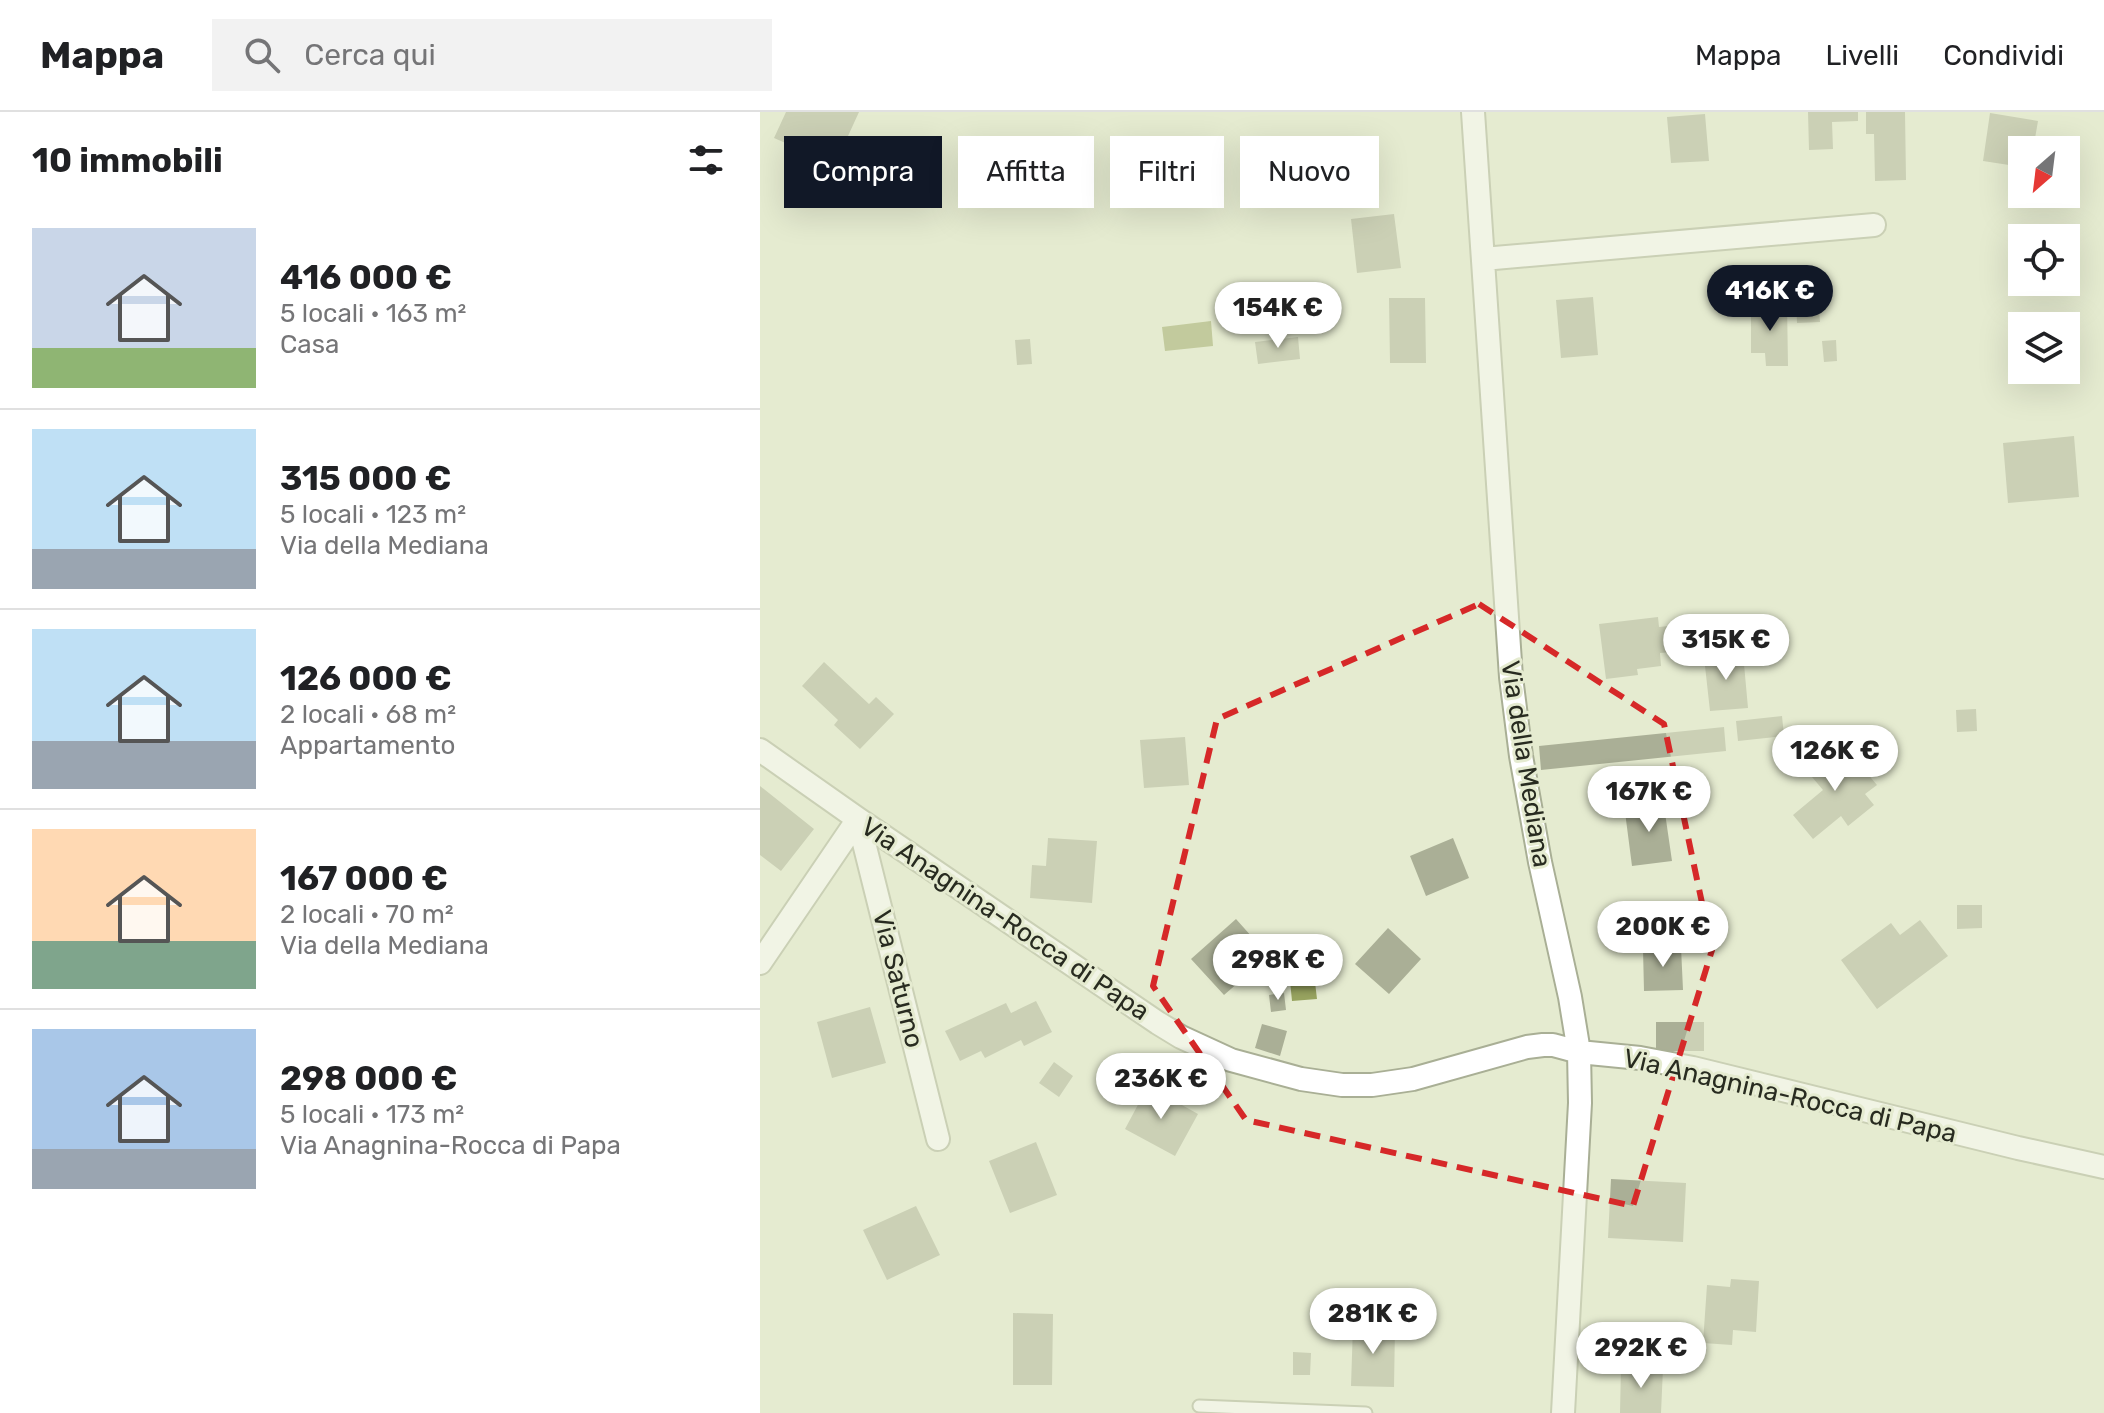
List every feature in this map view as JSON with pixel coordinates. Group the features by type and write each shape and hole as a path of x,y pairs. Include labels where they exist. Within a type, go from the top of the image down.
{"street":[{"name":"Via della Mediana","path":"1473,112 1515,709 1540,862 1579,1052 1580,1103 1563,1413"},
{"path":"1483,259 1874,225"},
{"name":"Via Anagnina-Rocca di Papa","path":"760,750 1168,1029 1207,1049 1256,1068 1315,1082 1372,1085 1426,1077 1527,1047 1553,1045 1579,1052 1640,1058 1693,1068 2104,1167"},
{"path":"760,963 858,819"},
{"name":"Via Saturno","path":"858,819 938,1139"}],"lane":[{"path":"1199,1406 1366,1413"}],"highlighted area":[{"path":"1479,604 1664,724 1712,950 1633,1206 1246,1120 1153,986 1217,719"}],"shaded area":[{"path":"1211,321 1213,346 1165,351 1162,327"},
{"path":"1312,957 1317,999 1292,1001 1288,960"}],"building":[{"path":"786,112 859,112 848,136 784,136 784,142 774,138"},
{"path":"1808,112 1858,112 1858,121 1832,122 1833,149 1809,150"},
{"path":"1866,112 1905,112 1906,180 1875,181 1874,134 1866,134"},
{"path":"1990,113 2038,121 2035,136 2008,136 2008,165 1983,161"},
{"path":"1705,114 1709,161 1671,163 1667,117"},
{"path":"1394,214 1401,268 1357,273 1351,219"},
{"path":"1818,296 1820,322 1797,323 1796,297"},
{"path":"1593,297 1598,355 1561,358 1556,300"},
{"path":"1389,298 1425,298 1426,363 1390,363"},
{"path":"1751,303 1787,304 1788,366 1766,366 1765,353 1751,353"},
{"path":"1298,337 1300,359 1258,364 1255,342"},
{"path":"1030,339 1032,364 1017,365 1015,340"},
{"path":"1836,340 1837,361 1824,362 1822,341"},
{"path":"2074,436 2079,497 2008,503 2003,443"},
{"path":"1658,617 1659,627 1669,626 1673,652 1660,653 1661,666 1637,669 1638,675 1606,679 1599,624"},
{"path":"1743,653 1748,708 1710,711 1704,657"},
{"path":"824,662 869,704 876,697 894,714 860,749 834,725 838,720 802,686"},
{"path":"1976,709 1977,731 1957,732 1956,710"},
{"path":"1782,716 1784,736 1738,741 1736,721"},
{"path":"1724,727 1726,751 1541,770 1539,746"},
{"path":"1185,737 1189,785 1144,788 1140,740"},
{"path":"1824,745 1844,769 1855,759 1877,785 1865,794 1874,805 1848,826 1841,816 1813,839 1793,815 1823,790 1801,764"},
{"path":"760,786 814,829 781,871 760,855"},
{"path":"1663,799 1672,861 1632,866 1625,812 1641,811 1640,802"},
{"path":"1048,838 1097,841 1092,903 1030,898 1032,865 1046,866"},
{"path":"1453,838 1469,878 1426,896 1410,856"},
{"path":"1957,905 1982,905 1982,928 1957,929"},
{"path":"1236,919 1269,956 1224,995 1191,959"},
{"path":"1920,920 1948,956 1877,1009 1841,960 1891,923 1900,935"},
{"path":"1388,928 1421,959 1389,994 1355,964"},
{"path":"1681,947 1683,990 1644,991 1643,949"},
{"path":"1284,993 1286,1010 1271,1012 1269,995"},
{"path":"1036,1001 1052,1032 1024,1046 1021,1040 985,1058 981,1051 960,1061 945,1031 1006,1003 1011,1013"},
{"path":"870,1007 886,1063 832,1078 817,1022"},
{"path":"1656,1022 1704,1022 1704,1051 1656,1051"},
{"path":"1262,1024 1287,1031 1280,1056 1255,1048"},
{"path":"1054,1062 1073,1076 1059,1097 1039,1083"},
{"path":"1148,1086 1198,1114 1175,1156 1125,1129"},
{"path":"1036,1142 1057,1195 1010,1213 989,1161"},
{"path":"1611,1179 1686,1183 1683,1242 1608,1238"},
{"path":"916,1206 940,1255 887,1280 863,1230"},
{"path":"1731,1279 1759,1281 1756,1332 1733,1330 1732,1345 1703,1343 1707,1285 1730,1287"},
{"path":"1013,1313 1053,1314 1052,1385 1013,1385"},
{"path":"1353,1325 1395,1327 1394,1387 1351,1386"},
{"path":"1293,1352 1311,1353 1310,1375 1293,1375"},
{"path":"1621,1367 1663,1368 1661,1413 1620,1413"}]}
